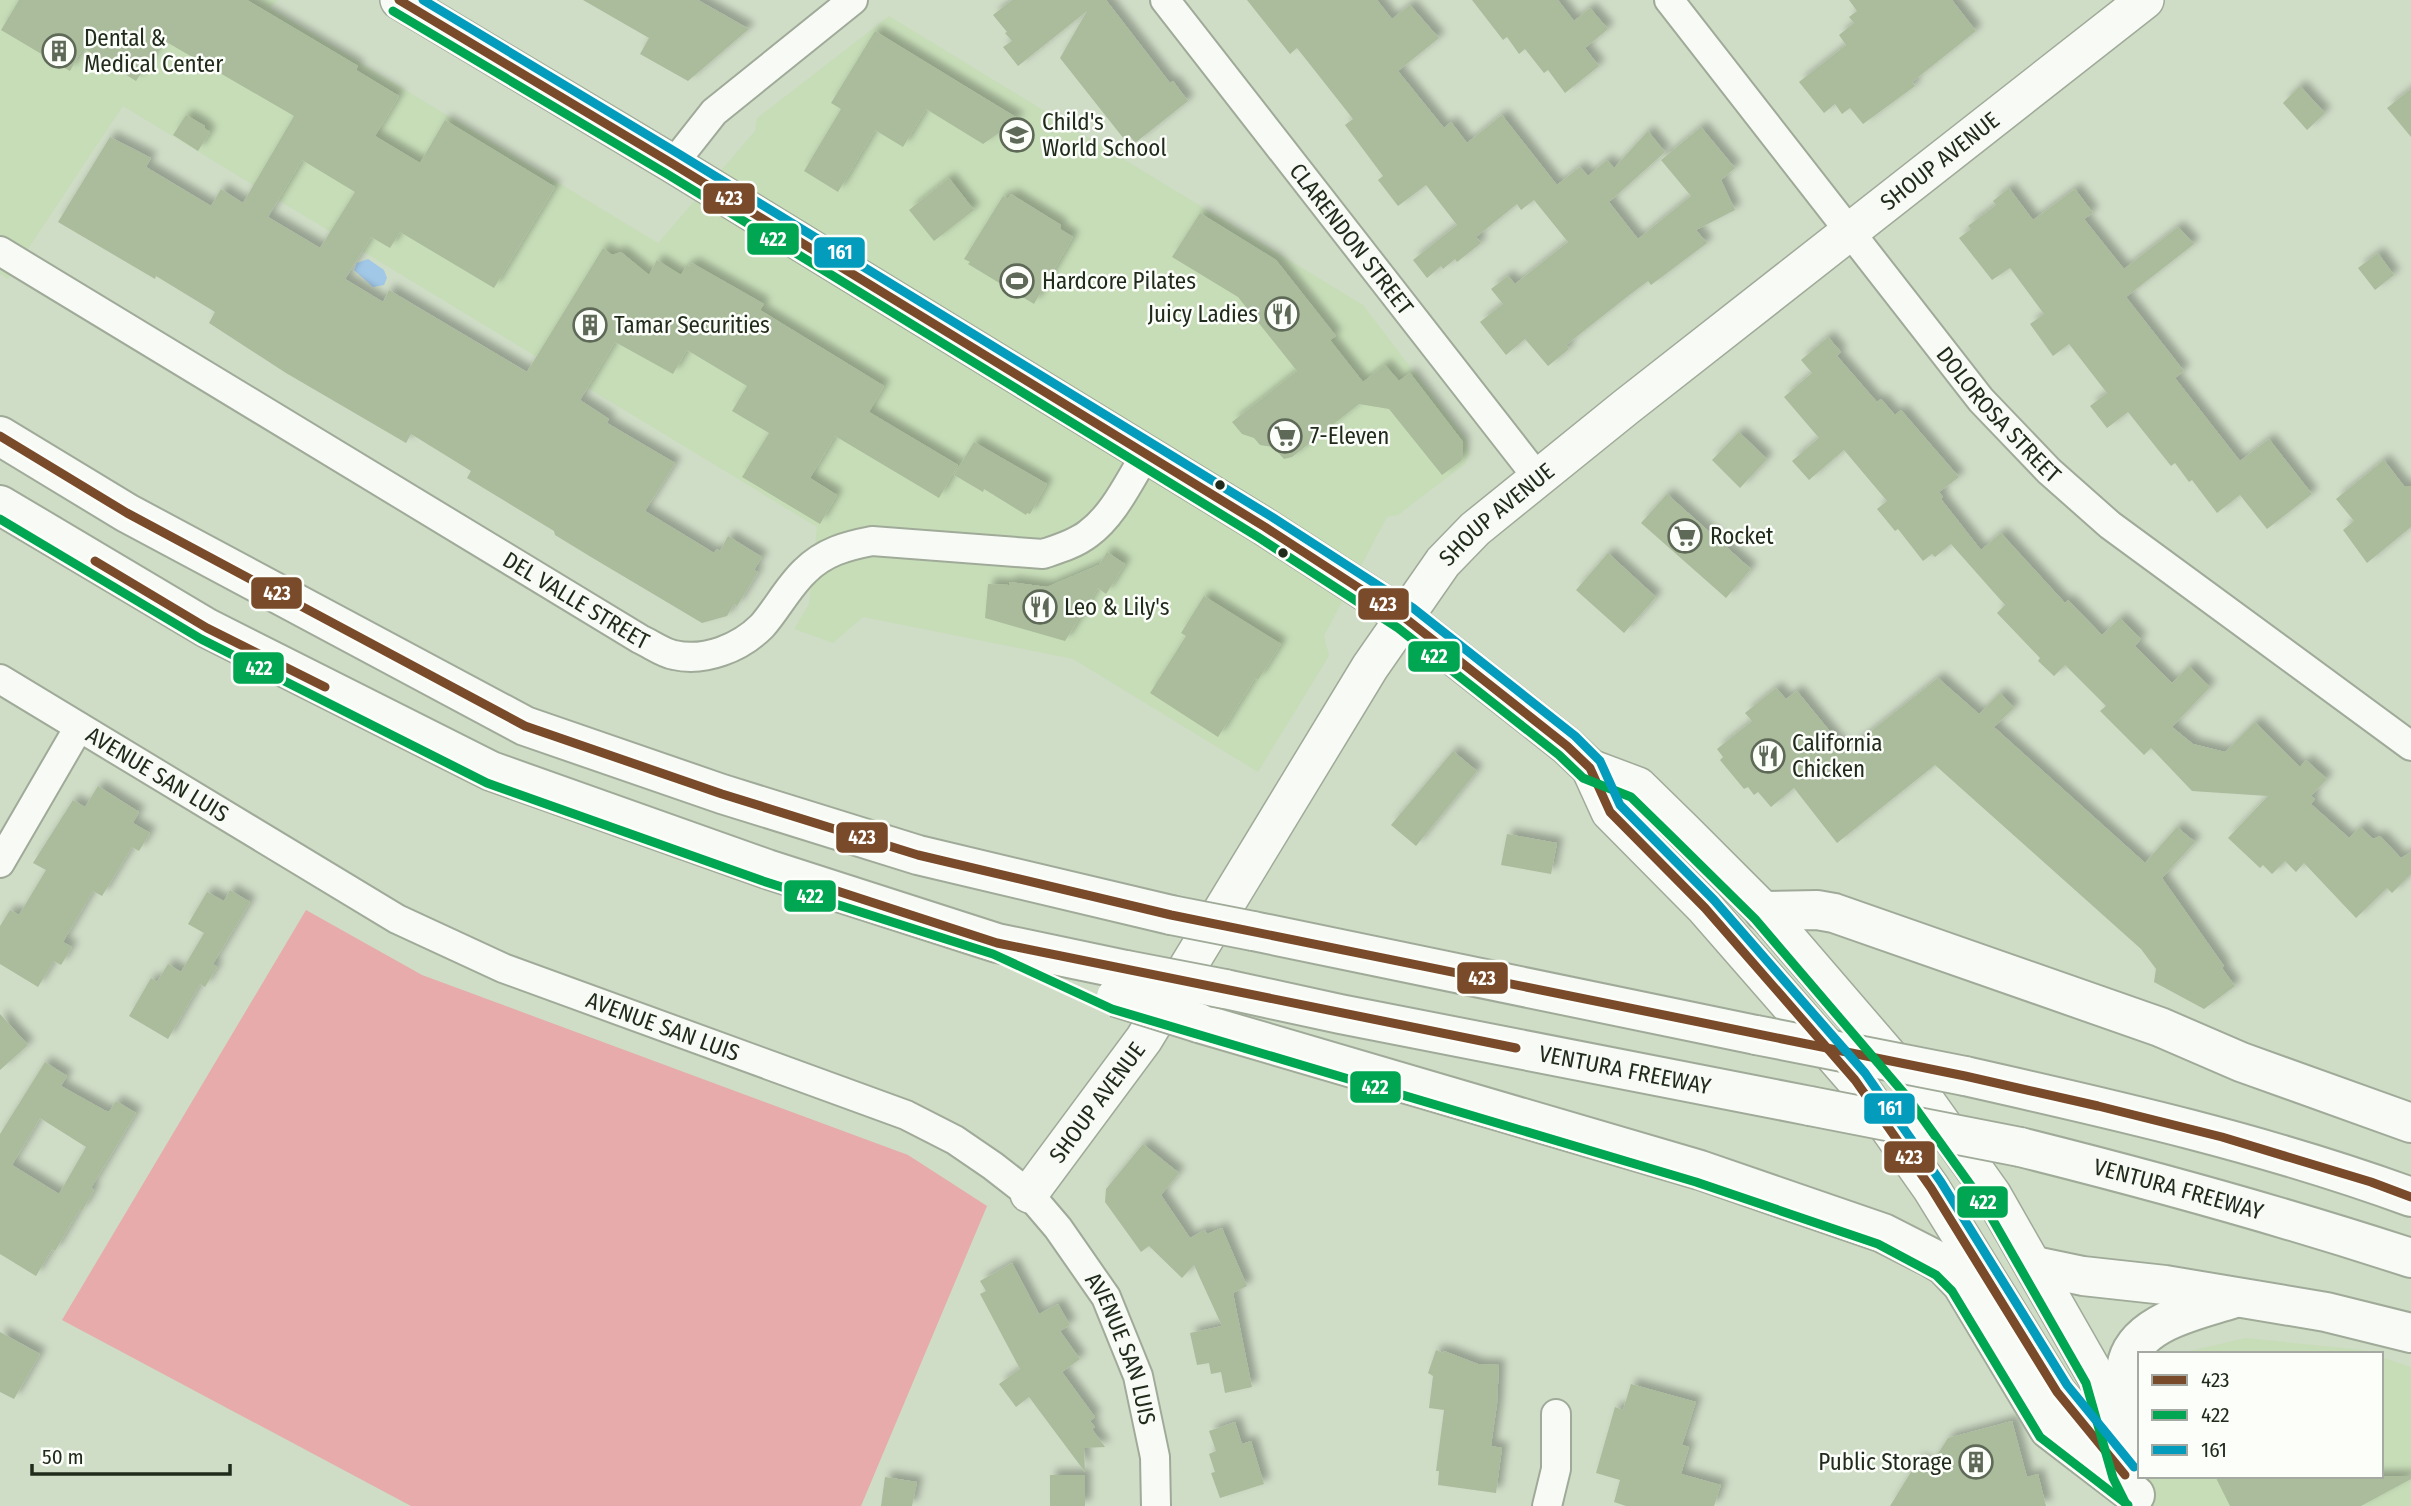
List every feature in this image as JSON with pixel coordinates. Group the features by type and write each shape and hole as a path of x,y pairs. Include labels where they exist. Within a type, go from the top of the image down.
{"highway":[{"path":"0,436 127,513 525,726 722,794 918,855 1171,915 1965,1076 2222,1137 2371,1182 2411,1197"},
{"name":"VENTURA FREEWAY","path":"0,505 207,628 491,771 767,869 1121,984 1225,989 1340,1014 2020,1147 2280,1216 2411,1258"},
{"path":"1764,911 1817,910 1834,913 2160,1027 2241,1062 2411,1124"},
{"path":"1121,984 1199,1023 1700,1170 1883,1233 1944,1265 1962,1284 2049,1429 2134,1492"},
{"path":"2035,1266 2083,1276 2165,1285 2326,1312 2411,1333"},
{"path":"2134,1492 2132,1402 2125,1372 2129,1352 2134,1344 2172,1319 2238,1297"}],"main road":[{"path":"399,0 673,164 1265,527 1405,618 1567,746 1590,768 1611,812 1705,908 1855,1080 1931,1188 2057,1392 2134,1492"},
{"name":"SHOUP AVENUE","path":"1029,1194 1144,1040 1370,667 1443,562 1475,529 1538,478 1849,230 2145,0"},
{"path":"1590,768 1638,786 1764,911 1918,1090 1992,1194 2097,1378 2134,1492"},
{"path":"1931,1188 1990,1252 2035,1266"}],"street":[{"path":"673,164 713,112 853,0"},
{"name":"CLARENDON STREET","path":"1165,0 1538,478"},
{"name":"DOLOROSA STREET","path":"1669,0 1981,400 2049,471 2110,525 2411,746"},
{"name":"DEL VALLE STREET","path":"0,250 640,639 672,655 703,657 733,647 761,627 804,571 828,553 844,546 872,541 1043,554 1063,548 1088,535 1106,517 1146,454"},
{"name":"AVENUE SAN LUIS","path":"0,679 397,919 503,968 906,1115 955,1140 993,1166 1029,1194 1058,1227 1106,1297 1138,1376 1155,1457 1157,1506"},
{"path":"0,863 79,727"},
{"path":"1546,1506 1556,1469 1556,1414"}],"shaded area":[{"path":"0,0 278,0 270,8 658,243 755,131 757,118 889,16 1363,305 1467,441 1470,454 1465,464 1398,515 1387,517 1324,636 1329,656 1258,772 1073,659 863,617 833,643 794,629 809,604 817,527 123,106 8,279 0,274"},
{"path":"306,910 422,975 908,1155 987,1206 861,1506 411,1506 62,1320"},
{"path":"2246,1338 2368,1352 2185,1352"},
{"path":"2383,1358 2411,1367 2411,1506 2143,1506 2081,1392 2138,1369 2138,1478 2383,1478"}],"water":[{"path":"368,259 384,270 387,278 384,285 373,287 354,270 357,263"}],"building":[{"path":"19,0 247,0 358,66 356,70 399,96 375,136 420,163 445,120 555,187 494,288 400,232 390,248 371,237 345,279 383,302 389,290 527,372 603,248 612,255 621,252 649,275 657,260 681,275 687,265 690,267 692,263 764,304 760,310 884,386 869,412 958,465 939,498 835,436 810,478 837,495 820,524 742,477 769,433 732,411 747,386 687,350 673,374 615,342 580,400 609,419 607,423 675,463 645,511 714,553 717,549 720,551 728,536 762,557 754,570 758,572 737,606 734,604 727,616 702,623 555,535 554,531 467,478 471,471 411,434 406,443 286,373 209,323 215,312 58,222 110,137 151,158 146,167 211,206 221,189 243,203 294,116 163,40 136,81 83,48 70,71 1,30","holes":["302,160 355,192 320,248 268,217"]},
{"path":"583,0 698,0 749,29 688,81 640,54 649,38"},
{"path":"1012,0 1106,0 1170,83 1173,81 1188,101 1135,143 1129,135 1124,139 1060,58 1087,11 1018,66 1003,47 1012,41 993,15"},
{"path":"1247,0 1377,0 1392,19 1410,5 1439,38 1398,71 1444,128 1451,122 1467,143 1502,115 1557,185 1580,167 1588,176 1607,160 1614,168 1648,131 1665,152 1609,202 1638,239 1691,196 1661,160 1701,127 1735,168 1721,180 1735,210 1696,230 1707,243 1651,285 1648,281 1628,296 1566,345 1569,349 1548,366 1525,339 1506,355 1480,322 1503,304 1491,289 1508,276 1515,284 1568,242 1534,200 1521,210 1517,204 1476,237 1481,243 1457,262 1455,259 1443,269 1441,266 1427,278 1413,260 1457,225 1426,185 1398,206 1378,180 1383,176 1345,125 1353,119 1297,48 1290,54"},
{"path":"1472,0 1558,0 1574,21 1590,8 1608,29 1585,48 1599,66 1565,93 1548,70 1544,73 1525,49 1519,54 1507,37 1503,40"},
{"path":"1849,0 1952,0 1976,31 1912,82 1915,86 1863,124 1850,108 1842,114 1835,104 1824,113 1799,82 1846,45 1839,35 1854,23 1849,17 1857,11"},
{"path":"875,31 1019,119 983,144 926,109 903,147 875,130 838,192 804,171 841,109 831,103"},
{"path":"2300,86 2325,113 2307,130 2283,103"},
{"path":"2411,89 2411,137 2387,108"},
{"path":"186,115 210,132 198,151 173,135"},
{"path":"949,178 974,210 934,241 909,210"},
{"path":"2009,188 2033,220 2075,189 2093,213 2084,219 2124,269 2178,227 2194,244 2126,297 2184,371 2175,378 2240,461 2269,439 2312,494 2267,529 2240,495 2217,513 2192,480 2189,482 2175,463 2171,466 2128,412 2107,428 2090,406 2107,393 2069,344 2053,356 2030,324 2044,314 2010,268 1992,280 1959,238 1971,229 1968,226 1996,205 1993,201"},
{"path":"1011,194 1061,225 1060,229 1073,237 1034,304 964,259 1003,196 1008,199"},
{"path":"1200,213 1276,260 1336,336 1330,340 1363,382 1385,365 1399,381 1410,373 1463,442 1461,461 1442,475 1389,409 1359,404 1292,457 1284,459 1273,447 1260,445 1254,438 1242,434 1232,422 1297,371 1238,297 1172,257"},
{"path":"2378,253 2394,275 2375,290 2358,268"},
{"path":"1828,337 1841,352 1837,356 1877,402 1881,399 1895,415 1901,410 1959,477 1939,492 1943,497 1941,499 1981,550 2001,533 2065,603 2068,600 2102,635 2120,618 2141,639 2135,646 2172,683 2189,666 2210,687 2172,727 2193,744 2225,752 2255,722 2300,767 2306,760 2327,779 2311,796 2315,799 2311,804 2349,838 2360,827 2373,839 2380,836 2401,858 2411,852 2411,874 2392,893 2387,888 2356,918 2304,863 2296,872 2285,861 2272,874 2263,865 2260,868 2228,838 2268,796 2192,791 2151,748 2144,755 2100,711 2106,706 2065,665 2054,676 2038,661 2040,658 1997,613 2005,605 1951,544 1935,557 1932,554 1923,561 1898,529 1895,531 1877,509 1887,501 1844,450 1809,480 1792,461 1819,438 1784,397 1812,373 1801,360"},
{"path":"1739,432 1767,459 1740,488 1712,460"},
{"path":"974,442 1047,484 1030,514 1026,515 984,489 983,492 954,475"},
{"path":"2384,460 2404,486 2411,486 2411,527 2367,563 2343,530 2354,521 2336,499"},
{"name":"Rocket","path":"1667,494 1751,569 1726,598 1641,523"},
{"path":"1107,552 1125,564 1106,594 1098,588 1065,641 985,618 988,584 1009,585 1010,582 1047,587 1099,565"},
{"path":"1608,553 1656,597 1624,633 1576,590"},
{"path":"1204,596 1281,644 1258,680 1255,678 1218,737 1150,693 1186,636 1181,633"},
{"path":"1938,678 1979,714 2000,693 2014,708 1994,727 2145,863 2177,827 2195,842 2162,878 2235,986 2204,1009 2154,982 2156,969 2141,949 1935,765 1837,843 1794,788 1771,807 1758,792 1754,795 1748,787 1744,789 1720,760 1723,757 1717,749 1752,721 1745,713 1776,688 1786,699 1797,691 1846,751"},
{"path":"1453,751 1477,771 1416,846 1391,825"},
{"path":"98,786 139,812 133,823 150,833 139,851 132,847 102,896 93,891 63,942 72,947 61,965 54,961 38,987 0,964 0,926 10,910 19,915 46,870 33,863 73,800 85,807"},
{"path":"1507,834 1557,843 1551,874 1501,865"},
{"path":"230,890 250,902 213,964 217,967 205,987 200,984 168,1039 129,1016 151,978 157,982 168,964 181,972 204,933 188,924 207,892 224,901"},
{"path":"0,1014 28,1045 0,1070"},
{"path":"45,1062 67,1076 61,1086 109,1112 116,1101 136,1113 91,1188 94,1190 82,1211 80,1209 55,1251 52,1249 36,1276 0,1254 0,1134","holes":["40,1118 86,1147 59,1194 12,1165"]},
{"path":"1143,1144 1179,1173 1161,1195 1190,1238 1205,1230 1207,1234 1222,1228 1247,1286 1233,1293 1252,1387 1225,1393 1221,1372 1211,1374 1209,1363 1197,1365 1190,1333 1222,1326 1194,1265 1182,1278 1149,1246 1141,1252 1105,1202 1106,1189"},
{"path":"1012,1263 1039,1314 1058,1304 1070,1325 1060,1331 1080,1359 1062,1372 1095,1417 1090,1421 1095,1427 1092,1429 1105,1447 1084,1448 1085,1472 1029,1397 1016,1407 999,1384 1020,1369 980,1294 986,1291 980,1281"},
{"path":"0,1332 40,1354 14,1399 0,1392"},
{"path":"1436,1350 1478,1364 1499,1365 1491,1446 1502,1448 1496,1493 1438,1485 1439,1471 1436,1471 1444,1410 1429,1408 1433,1376 1428,1373"},
{"path":"1631,1384 1696,1402 1682,1445 1689,1447 1681,1474 1721,1485 1714,1506 1626,1506 1614,1502 1620,1480 1596,1473 1615,1407 1623,1410"},
{"name":"Public Storage","path":"2012,1421 2027,1477 2038,1474 2046,1506 1890,1506 1919,1459 1930,1466 1948,1438"},
{"path":"1235,1422 1242,1444 1251,1441 1264,1484 1220,1498 1211,1473 1215,1472 1209,1454 1216,1451 1209,1431"},
{"path":"1050,1475 1085,1475 1085,1506 1050,1506"},
{"path":"2411,1476 2411,1479 2361,1506 2230,1506 2216,1478"},
{"path":"885,1477 917,1482 912,1506 881,1506"}],"transit line":[{"name":"423","path":"399,0 673,164 1265,527 1405,618 1567,746 1590,768 1610,812 1705,908 1855,1080 1931,1188 2057,1392 2125,1475"},
{"name":"161","path":"423,0 1272,517 1413,608 1575,736 1600,761 1620,805 1714,900 1865,1073 1941,1182 2067,1385 2134,1467"},
{"name":"422","path":"393,11 667,174 1258,537 1398,628 1559,755 1583,778 1631,797 1755,919 1908,1098 1982,1201 2086,1383 2113,1478 2127,1506"},
{"name":"423","path":"0,436 127,513 525,726 722,794 918,855 1171,915 1965,1076 2098,1106 2222,1137 2371,1182 2411,1197"},
{"name":"422","path":"0,519 201,639 487,783 763,881 993,954 1112,1009 1696,1182 1878,1244 1936,1275 1952,1291 2040,1437 2128,1505"},
{"name":"423","path":"95,561 207,628 325,687"},
{"name":"423","path":"828,888 997,943 1516,1048"}],"place":[{"name":"Dental & Medical Center","path":"59,51"},
{"name":"Child's World School","path":"1017,135"},
{"name":"Hardcore Pilates","path":"1017,281"},
{"name":"Juicy Ladies","path":"1282,314"},
{"name":"Tamar Securities","path":"590,325"},
{"name":"7-Eleven","path":"1285,436"},
{"name":"Rocket","path":"1685,536"},
{"name":"Leo & Lily's","path":"1040,607"},
{"name":"California Chicken","path":"1768,756"},
{"name":"Public Storage","path":"1976,1462"}]}
